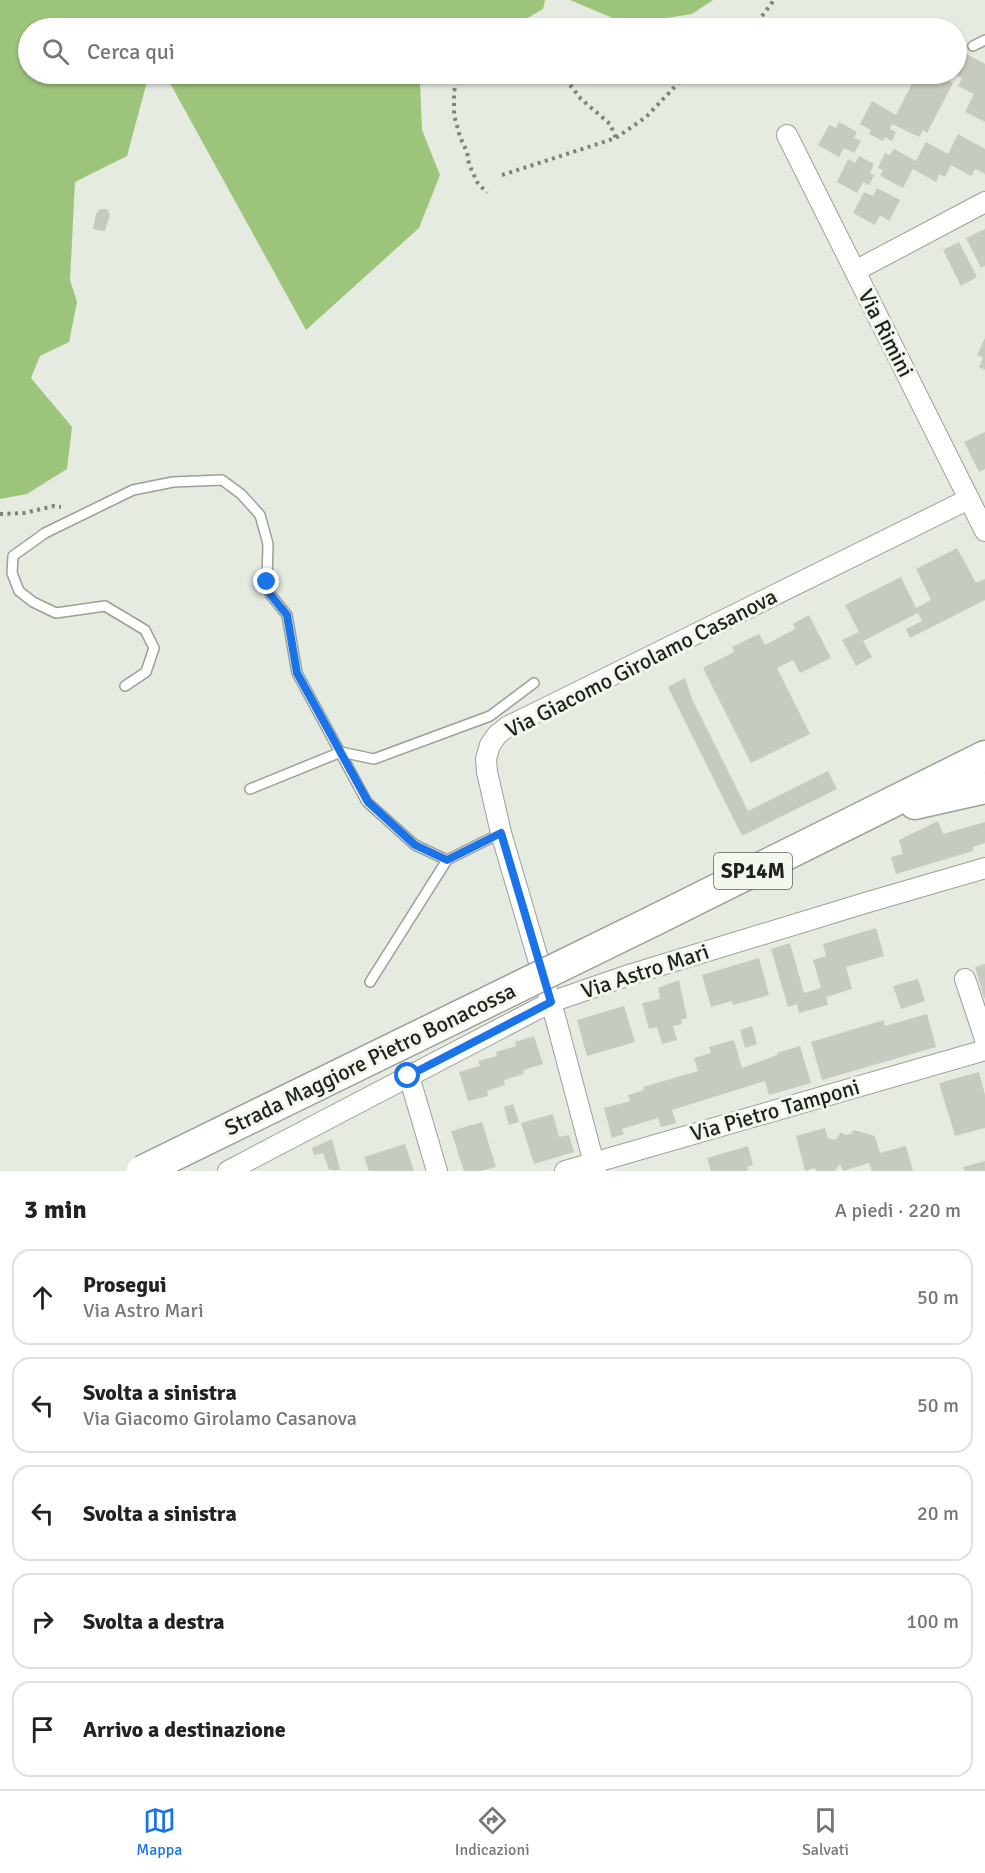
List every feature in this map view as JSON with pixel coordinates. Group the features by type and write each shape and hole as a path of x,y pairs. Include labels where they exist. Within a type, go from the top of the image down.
{"main road":[{"name":"Strada Maggiore Pietro Bonacossa","path":"142,1171 985,756"},
{"path":"869,814 985,788"}],"street":[{"name":"Via Rimini","path":"787,135 985,531"},
{"path":"855,271 985,202"},
{"name":"Via Giacomo Girolamo Casanova","path":"595,1166 551,1002 501,833 486,765 490,746 502,731 969,500"},
{"name":"Via Astro Mari","path":"228,1171 551,1002 629,975 985,868"},
{"path":"965,979 985,1039"},
{"name":"Via Pietro Tamponi","path":"565,1171 595,1166 985,1050"},
{"path":"408,1076 437,1171"}],"lane":[{"path":"973,46 985,40"},
{"path":"125,686 146,672 154,648 145,630 105,606 57,613 33,602 19,591 12,573 13,556 45,533 133,490 173,482 222,480 241,494 260,515 268,544 267,582 270,594 287,615 297,673 368,802 415,845 447,860"},
{"path":"250,789 341,752 374,759 490,716 534,683"},
{"path":"370,982 447,860 501,833"}],"path":[{"path":"760,18 774,0"},
{"path":"456,84 454,91 454,115 460,137 467,152 468,164 477,182 487,193"},
{"path":"569,84 580,99 610,124 616,138"},
{"path":"502,175 616,138 645,117 677,84"},
{"path":"0,514 24,513 54,506 88,511"}],"shaded area":[{"path":"0,0 545,0 543,9 527,18 18,18 18,84 146,84 127,156 75,182 70,280 77,302 69,342 40,356 31,378 72,427 67,469 27,494 0,499"},
{"path":"570,0 713,0 692,14 666,18 613,18"},
{"path":"171,84 420,84 422,130 440,175 419,228 306,330"}],"building":[{"path":"967,54 985,64 985,122 965,112 974,94 958,86 967,84"},
{"path":"912,84 952,84 927,133 923,130 919,137 892,124 890,129 896,132 892,141 885,137 883,141 869,134 871,130 860,124 872,101 896,115"},
{"path":"839,122 857,132 854,138 861,141 854,153 844,148 839,157 818,145 829,125 836,128"},
{"path":"958,134 985,149 985,174 975,169 971,176 951,165 945,177 939,174 936,182 913,169 903,188 880,176 883,170 878,168 885,153 890,155 894,149 916,161 926,142 948,154"},
{"path":"859,156 874,164 870,173 874,175 869,185 863,182 857,193 837,182 848,159 855,163"},
{"path":"877,188 900,200 889,221 880,215 875,225 853,213 864,192 873,196"},
{"path":"100,209 107,209 110,215 105,231 93,229 96,214"},
{"path":"985,229 985,266 981,268 966,238"},
{"path":"959,242 977,277 961,286 943,250"},
{"path":"985,338 985,370 979,367 983,358 977,355"},
{"path":"985,432 985,469 979,472 964,442"},
{"path":"957,548 976,583 985,579 985,600 910,638 906,629 922,621 918,613 863,641 872,657 856,666 842,640 859,632 845,605 901,577 916,608 931,600 916,569"},
{"path":"809,615 831,658 800,673 793,660 777,668 810,734 751,763 703,668 734,652 732,647 759,634 765,645 795,629 793,624"},
{"path":"685,678 692,699 748,811 828,771 837,789 742,836 668,687"},
{"path":"938,821 943,834 985,822 985,843 973,847 973,851 896,874 891,857 903,854 899,840"},
{"path":"876,928 884,956 846,967 852,989 826,997 828,1005 799,1013 797,1004 788,1007 771,949 790,943 804,993 821,988 813,960 826,956 823,944"},
{"path":"759,958 769,995 733,1005 732,1001 711,1007 702,975"},
{"path":"985,964 985,998 984,998 975,967"},
{"path":"918,979 925,1001 901,1009 893,986"},
{"path":"679,980 687,1018 681,1020 682,1024 673,1026 677,1040 662,1044 657,1027 649,1029 642,1003 660,999 658,988"},
{"path":"624,1006 635,1042 587,1056 577,1020"},
{"path":"927,1014 936,1047 822,1080 811,1042 884,1020 885,1026"},
{"path":"752,1026 757,1044 745,1048 740,1030"},
{"path":"534,1036 543,1064 523,1070 524,1074 504,1080 505,1085 487,1091 488,1096 468,1101 459,1072 480,1066 478,1061 497,1056 496,1052 516,1046 515,1042"},
{"path":"734,1040 742,1068 800,1046 811,1083 769,1095 765,1081 672,1110 676,1123 661,1127 658,1118 622,1129 624,1134 612,1138 604,1108 630,1101 628,1095 644,1090 643,1087 698,1071 694,1058 711,1053 709,1047"},
{"path":"979,1072 985,1095 985,1128 955,1136 939,1083"},
{"path":"513,1104 519,1122 509,1125 504,1107"},
{"path":"553,1114 559,1137 569,1135 574,1152 534,1164 521,1123"},
{"path":"482,1122 496,1167 480,1171 464,1171 451,1131"},
{"path":"825,1128 828,1138 835,1140 841,1132 845,1135 851,1134 854,1130 875,1136 880,1153 906,1146 913,1171 872,1171 869,1163 843,1171 840,1164 835,1171 816,1171 815,1168 805,1171 796,1136"},
{"path":"332,1139 340,1169 334,1171 329,1170 323,1153 314,1155 312,1148"},
{"path":"405,1144 414,1171 369,1171 364,1157"},
{"path":"748,1146 753,1165 747,1167 748,1171 711,1171 707,1158"},
{"path":"985,1161 985,1171 965,1171 963,1167"}],"route":[{"path":"267,582 270,594 287,615 297,673 368,802 415,845 447,860 501,833 551,1002 408,1076"}]}
